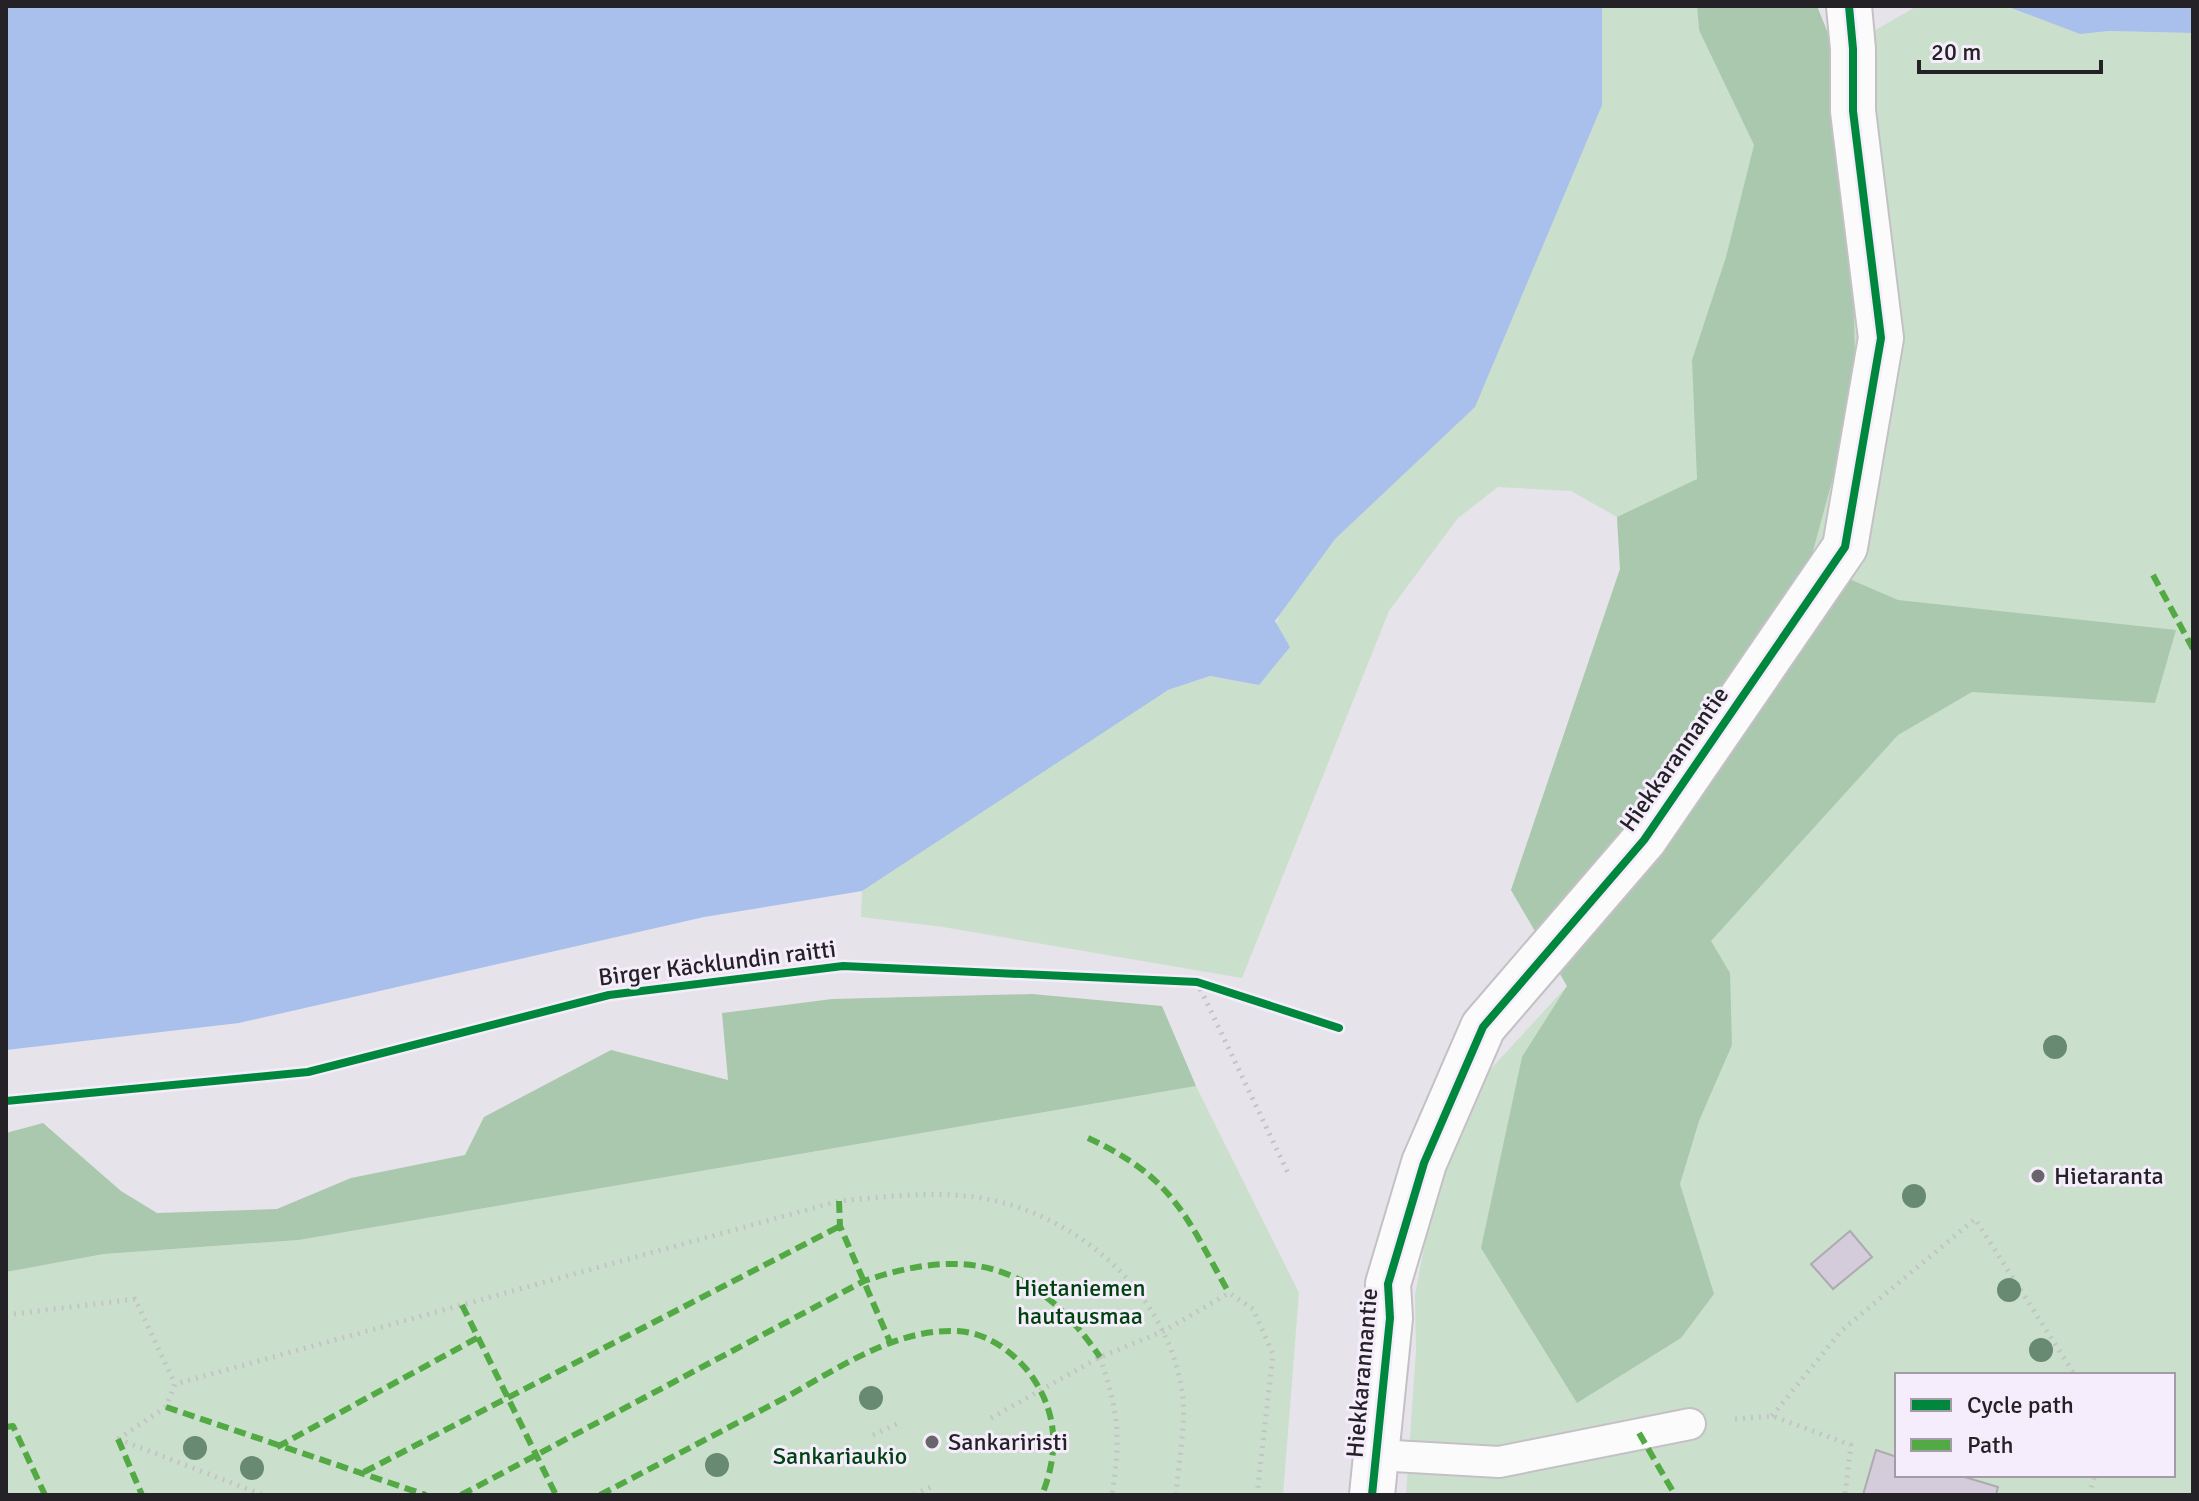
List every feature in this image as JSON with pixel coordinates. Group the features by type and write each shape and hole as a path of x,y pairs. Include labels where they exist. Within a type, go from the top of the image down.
{"street":[{"name":"Hiekkarannantie","path":"1374,1475 1390,1318 1388,1284 1424,1163 1483,1027 1644,840 1845,547 1881,338 1853,111 1849,6"}],"lane":[{"path":"1374,1475 1499,1462 1690,1424"}],"path":[{"path":"1182,981 1212,986"},
{"path":"1197,982 1289,1175"},
{"path":"175,1384 839,1201 926,1194 970,1197 1017,1208 1059,1226 1124,1273 1150,1305 1164,1331 1183,1393 1176,1495"},
{"path":"1772,1416 1841,1331 1975,1219 2074,1373"},
{"path":"991,1418 1100,1357 1164,1331 1229,1293 1253,1309 1273,1354 1257,1495"},
{"path":"6,1315 135,1299 175,1384 166,1407 118,1439 263,1495"},
{"path":"1100,1357 1117,1410 1118,1452 1112,1495"},
{"path":"1690,1424 1772,1416 1851,1445 1845,1495"},
{"path":"873,1435 899,1423"},
{"path":"914,1495 931,1487"}],"green space":[{"name":"Hietaranta","path":"1453,6 1697,6 1699,30 1836,53 1917,6 2109,6 2108,31 2193,33 2193,1495 1406,1495 1416,1351 1415,1295 1435,1188 1467,1104 1488,1072 1567,986 1511,890 1620,569 1617,517 1571,491 1498,487 1458,518 1389,611 1242,978 943,927 861,917 862,891 944,815 1168,690 1210,676 1259,685"},
{"path":"1697,6 1817,6 1836,53 1853,284 1856,393 1810,562 1898,600 2176,630 2155,703 1972,692 1898,735 1711,941 1730,973 1732,1045 1699,1121 1680,1184 1714,1294 1681,1338 1577,1403 1481,1248 1522,1057 1567,986 1511,890 1620,569 1617,517 1697,479 1692,360 1726,257 1754,145 1699,30"},
{"path":"1032,994 1162,1006 1196,1086 299,1240 104,1254 6,1272 6,1133 43,1123 121,1191 157,1213 277,1209 351,1178 465,1155 484,1117 611,1050 728,1080 722,1013 832,999"},
{"name":"Hietaniemen hautausmaa","path":"1196,1086 1299,1293 1283,1495 6,1495 6,1272 104,1254 299,1240"}],"water":[{"path":"6,6 1602,6 1602,105 1475,407 1335,539 1275,621 1290,647 1259,685 1210,676 1168,690 862,891 704,917 239,1023 6,1050"},
{"path":"2006,6 2193,6 2193,33 2108,31 2080,34"}],"building":[{"path":"1850,1231 1872,1257 1833,1289 1811,1264"},
{"path":"1876,1450 1895,1456 1895,1477 1965,1477 1998,1487 1996,1495 1863,1495"}],"marked path":[{"path":"2153,575 2193,649"},
{"path":"1088,1138 1117,1153 1159,1184 1188,1220 1229,1293"},
{"path":"839,1201 840,1226 890,1342"},
{"path":"364,1472 840,1226"},
{"path":"461,1495 864,1281 902,1270 936,1265 968,1265 997,1271 1025,1283 1051,1301 1100,1357"},
{"path":"462,1305 556,1495"},
{"path":"600,1495 863,1355 908,1337 955,1331 977,1335 998,1344 1024,1367 1040,1390 1053,1434 1051,1464 1042,1495"},
{"path":"277,1447 479,1337"},
{"path":"166,1407 426,1495"},
{"path":"6,1427 13,1426 45,1495"},
{"path":"1639,1433 1675,1495"},
{"path":"118,1439 142,1495"}],"cycle path":[{"path":"1372,1495 1390,1318 1388,1284 1424,1163 1483,1027 1644,840 1845,547 1881,338 1853,111 1849,6"},
{"name":"Birger Käcklundin raitti","path":"6,1101 308,1072 609,995 843,966 1197,982 1339,1028"}],"place":[{"name":"Hietaranta","path":"2038,1176"},
{"name":"Sankariristi","path":"932,1442"}],"park label":[{"name":"Sankariaukio","path":"840,1456"}]}
